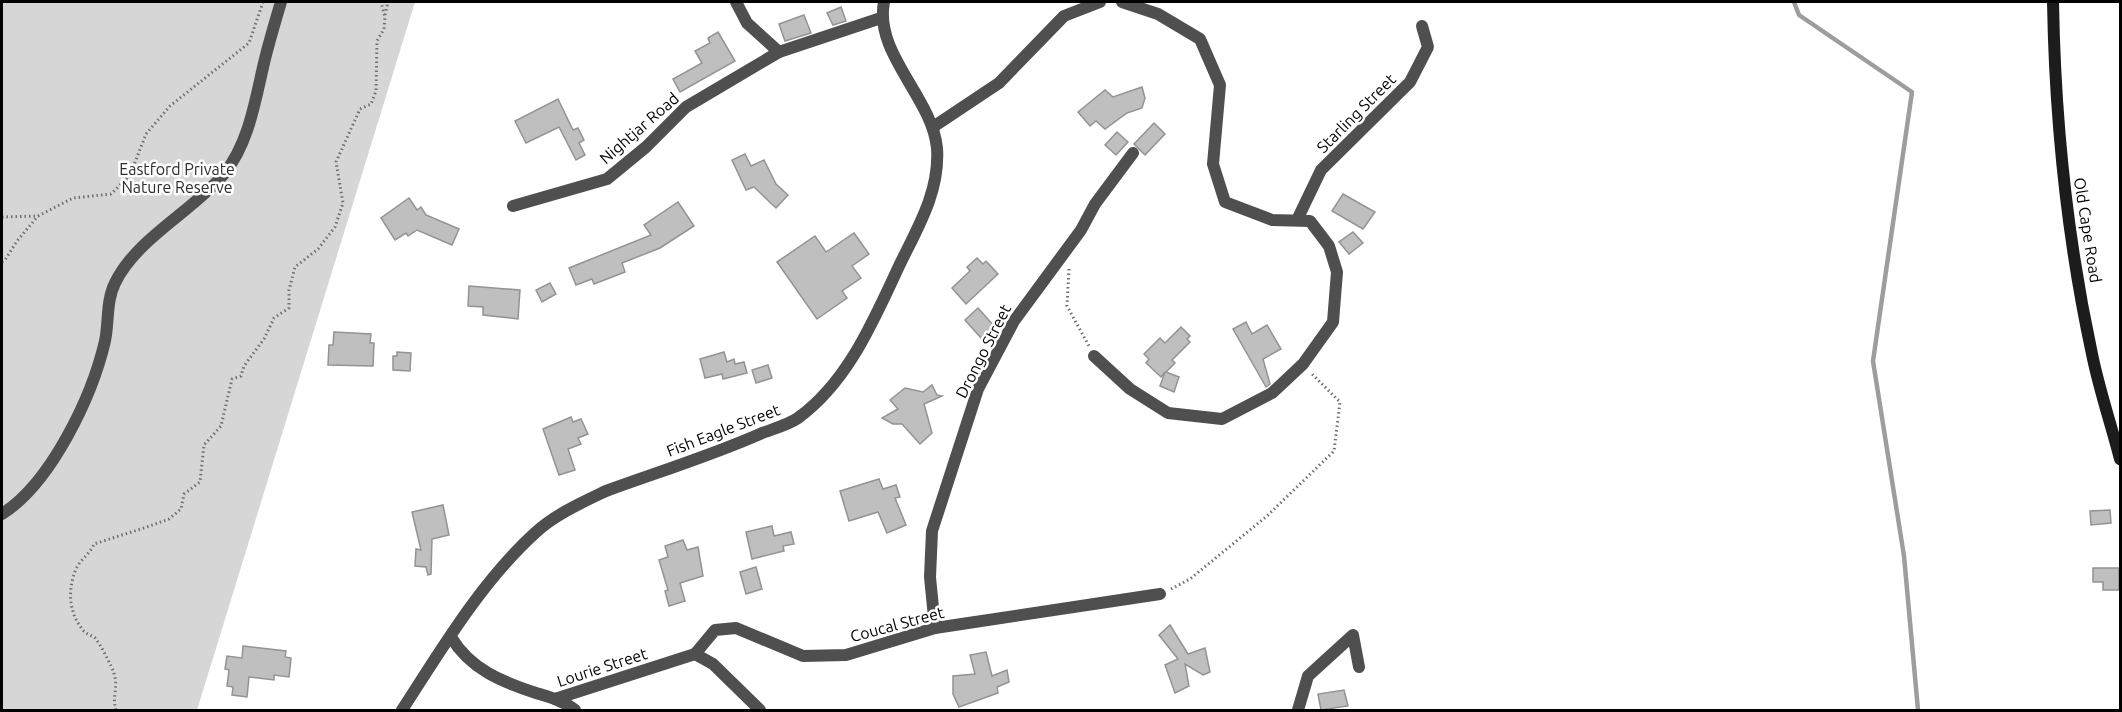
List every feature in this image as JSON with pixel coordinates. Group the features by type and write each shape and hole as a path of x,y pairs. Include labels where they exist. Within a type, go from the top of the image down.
{"street":[{"path":"2,514 43,472 68,436 89,393 105,340 110,296 116,282 136,255 224,174 240,147 250,122 281,2"},
{"path":"736,2 747,23 779,52"},
{"path":"881,18 884,2"},
{"path":"933,127 999,82 1064,16 1100,2"},
{"path":"1094,356 1130,389 1168,413 1222,419 1272,393 1302,364 1334,322 1337,272 1329,246 1310,221 1272,220 1225,202 1213,164 1220,85 1200,39 1158,14 1122,2"},
{"name":"Old Cape Road","path":"2053,2 2054,87 2061,163 2092,354 2121,459"},
{"name":"Nightjar Road","path":"513,206 607,179 646,147 686,107 779,52 881,18"},
{"name":"Fish Eagle Street","path":"402,711 451,637 504,567 536,532 584,501 606,491 746,441 797,419 823,396 848,366 874,321 932,197 937,151 933,127 892,49 881,18"},
{"name":"Starling Street","path":"1297,220 1322,170 1410,82 1428,47 1422,26"},
{"name":"Drongo Street","path":"935,628 930,577 932,531 978,389 1014,321 1133,153"},
{"name":"Coucal Street","path":"695,654 716,630 736,628 804,656 846,656 935,628 1160,594"},
{"path":"1298,711 1308,676 1353,635 1359,667"},
{"name":"Lourie Street","path":"451,637 459,651 479,669 512,686 555,699 695,654"},
{"path":"695,654 713,664 760,711"},
{"path":"555,699 572,709"}],"path":[{"path":"2,262 38,216 74,198 111,194 120,186 130,176 146,134 170,106 249,43 263,2"},
{"path":"381,2 385,17"},
{"path":"116,711 113,700 117,688 112,668 94,638 84,632 71,611 71,586 76,567 90,554 94,544 169,519 182,509 184,494 200,482 204,445 221,426 232,379 241,376 244,366 264,339 274,318 289,308 295,267 318,249 335,227 343,203 336,162 360,109 371,104 376,91 377,41 384,29 388,2"},
{"path":"2,217 38,216"},
{"path":"1071,241 1067,306 1094,356"},
{"path":"1160,594 1190,579 1267,516 1334,451 1340,402 1302,364"}],"green space":[{"name":"Eastford Private Nature Reserve","path":"2,2 415,2 197,710 2,710"}],"building":[{"path":"841,7 846,21 833,25 827,13"},
{"path":"804,15 811,33 785,41 779,24"},
{"path":"718,32 735,61 680,92 673,79 702,63 695,51 710,43 708,38"},
{"path":"1142,87 1145,98 1142,108 1127,113 1105,129 1096,121 1090,126 1078,112 1105,90 1113,97"},
{"path":"558,99 573,130 578,128 584,140 579,143 585,155 576,160 559,127 526,143 515,121"},
{"path":"1154,123 1165,134 1145,155 1134,144"},
{"path":"1117,132 1128,142 1116,155 1105,145"},
{"path":"745,154 751,166 764,160 776,184 788,195 776,208 754,187 746,190 732,160"},
{"path":"1343,194 1375,212 1363,229 1332,211"},
{"path":"409,198 417,210 421,207 426,215 459,229 452,245 417,230 408,236 406,233 395,240 381,218"},
{"path":"678,202 694,226 660,248 622,263 625,272 594,284 592,279 576,285 569,268 651,235 644,225"},
{"path":"1353,232 1363,243 1349,254 1339,242"},
{"path":"854,233 869,254 852,266 861,278 842,291 847,298 817,319 777,262 815,236 826,252"},
{"path":"977,258 983,264 986,261 998,274 966,304 952,288 970,271 967,267"},
{"path":"550,283 556,294 542,302 536,290"},
{"path":"469,286 520,290 518,319 483,315 483,307 468,306"},
{"path":"978,308 994,326 981,338 965,320"},
{"path":"1246,322 1252,334 1267,325 1281,349 1263,359 1270,384 1266,387 1233,329"},
{"path":"1181,327 1190,336 1187,339 1190,342 1172,360 1175,363 1166,372 1179,377 1174,392 1160,386 1165,372 1161,377 1146,363 1149,359 1144,354 1160,338 1165,343"},
{"path":"334,332 371,334 370,343 374,343 373,366 328,365 329,345 333,345"},
{"path":"397,352 411,353 410,371 393,370 393,356 397,356"},
{"path":"724,352 727,362 734,359 735,364 744,362 747,373 723,379 722,374 705,378 700,359"},
{"path":"768,365 772,378 756,383 752,370"},
{"path":"932,385 937,395 942,396 924,404 932,433 920,444 902,424 893,424 882,418 898,409 890,400 905,388 923,392"},
{"path":"571,417 573,422 581,419 588,434 578,438 581,444 568,449 575,470 559,475 543,429"},
{"path":"879,479 883,489 896,485 900,497 895,498 906,525 887,533 878,512 849,521 840,491"},
{"path":"443,505 449,535 432,539 431,574 428,575 426,567 415,566 416,549 421,550 412,512"},
{"path":"2110,510 2111,523 2091,525 2090,511"},
{"path":"772,526 774,536 791,532 794,544 783,546 784,551 752,559 746,532"},
{"path":"683,540 687,550 698,547 703,576 680,583 685,601 669,606 665,591 668,590 659,560 668,557 665,546"},
{"path":"756,567 762,589 746,594 740,572"},
{"path":"2093,568 2119,568 2119,590 2103,590 2103,582 2093,582"},
{"path":"1170,625 1188,654 1205,648 1210,672 1203,675 1185,664 1189,686 1175,693 1165,665 1178,659 1159,635"},
{"path":"243,646 286,651 285,657 291,658 289,677 274,675 274,680 249,677 247,697 232,695 233,687 227,686 229,670 225,669 227,656 242,658"},
{"path":"986,652 992,676 1007,670 1009,682 997,687 998,693 959,707 953,694 953,676 975,674 970,655"},
{"path":"1344,690 1348,706 1321,710 1318,694"}],"waterway":[{"path":"1794,2 1799,15 1912,92 1873,361 1904,556 1918,710"}]}
